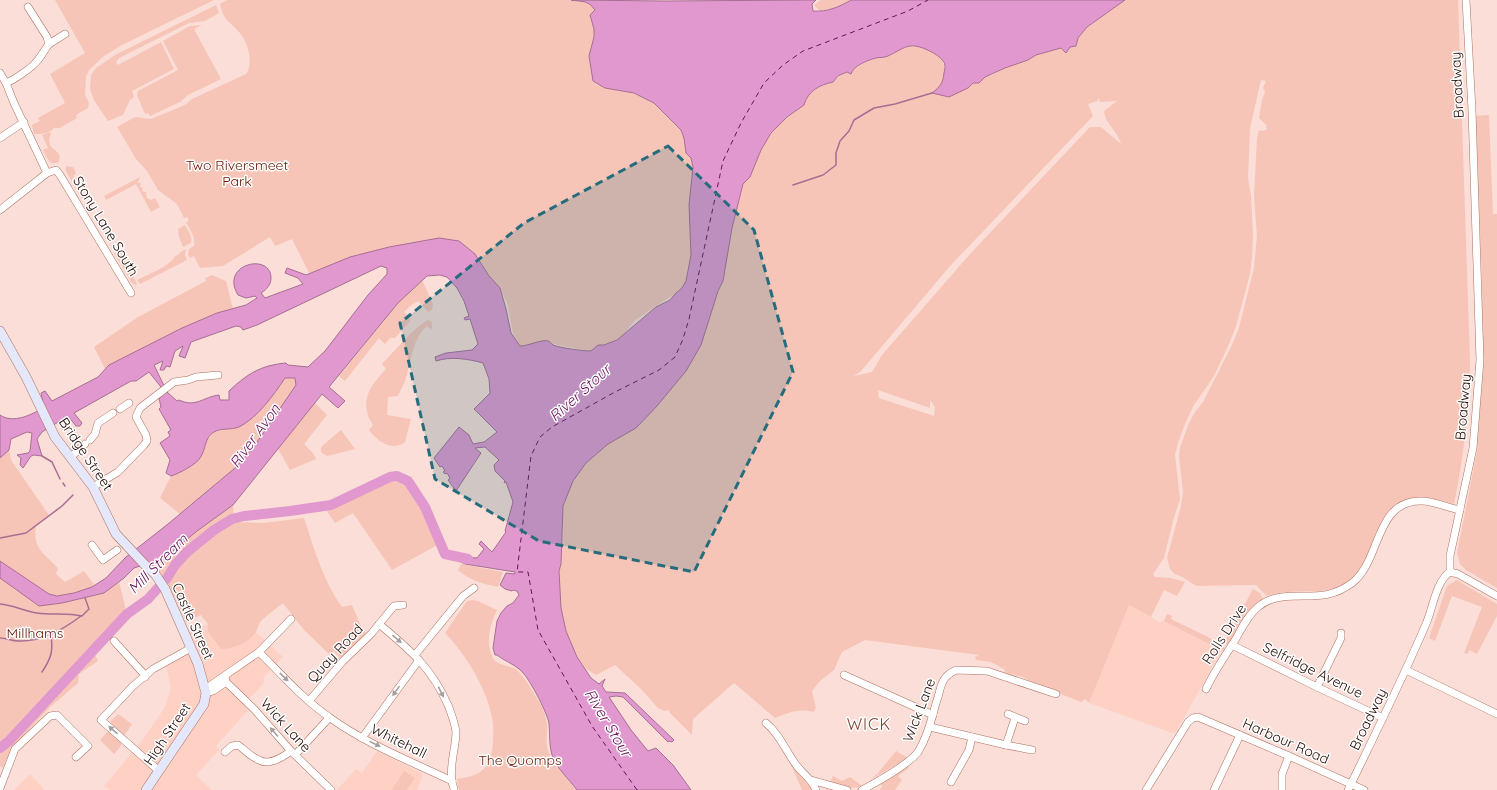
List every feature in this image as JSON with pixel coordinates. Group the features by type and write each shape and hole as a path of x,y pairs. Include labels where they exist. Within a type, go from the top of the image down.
{"street":[{"name":"Broadway","path":"1350,787 1406,670 1429,617 1441,581 1445,575 1450,572 1450,556 1473,448 1480,360 1472,118 1466,0"},
{"path":"28,7 47,37 49,44"},
{"path":"6,83 13,81 38,61 49,44 65,34"},
{"path":"0,73 47,173 0,210"},
{"path":"0,138 24,122"},
{"name":"Stony Lane South","path":"47,173 56,170 60,175 131,294"},
{"name":"Bridge Street","path":"0,331 26,377 55,437 93,487 123,547 145,565"},
{"path":"93,487 118,472 144,446 147,441 146,435 136,417 140,408 176,381 218,375"},
{"path":"70,457 95,434 98,423 129,403"},
{"name":"Rolls Drive","path":"1206,689 1251,614 1258,607 1266,601 1284,596 1315,597 1325,595 1338,591 1352,582 1364,571 1384,522 1402,504 1423,500 1460,510"},
{"path":"92,545 103,560 123,547"},
{"name":"Castle Street","path":"145,565 158,577 167,592 192,648 206,693"},
{"path":"1450,572 1458,574 1497,596"},
{"path":"362,738 417,658 463,596 474,588"},
{"name":"Quay Road","path":"309,701 343,661 379,624 394,606 403,605"},
{"path":"206,693 213,691 225,679 259,652 291,619"},
{"name":"Quay Road","path":"379,624 427,668 440,688 451,712 456,731 452,781"},
{"path":"1317,687 1341,638 1341,632"},
{"path":"114,641 146,678"},
{"name":"Selfridge Avenue","path":"1232,644 1317,687 1383,718"},
{"path":"158,770 101,720 133,686 146,678 153,669 192,648"},
{"name":"Whitehall","path":"259,652 309,701 329,718 362,738 452,781"},
{"name":"Wick Lane","path":"862,790 872,788 910,760 924,743 945,678 948,674 956,670 987,671 1056,694"},
{"path":"1406,670 1497,714"},
{"path":"844,675 933,715"},
{"name":"Wick Lane","path":"225,679 293,753 331,790"},
{"name":"High Street","path":"146,790 158,770 204,704 206,693"},
{"path":"0,788 15,749 50,716 57,715 88,746 76,757"},
{"path":"1006,745 1012,716 1025,721"},
{"name":"Harbour Road","path":"1146,790 1188,722 1198,717 1289,756 1350,787 1364,790"},
{"path":"226,752 232,746 238,745 260,761 267,762 276,760 293,753 329,718"},
{"path":"766,723 773,729 784,748 798,767 811,780 816,790"},
{"path":"930,726 1032,750"},
{"path":"1214,790 1240,735"},
{"path":"951,782 969,750 972,737"},
{"path":"1282,790 1282,774 1289,756"},
{"path":"811,780 847,790"},
{"path":"452,781 454,790"}],"highlighted area":[{"path":"668,146 754,230 793,372 694,572 539,541 435,479 400,323 524,223"}],"shaded area":[{"path":"1129,605 1161,623 1163,620 1221,651 1175,734 1089,703"},
{"path":"208,624 208,632 248,639 256,632 283,657 263,678 265,682 246,702 251,707 216,746 219,750 196,775 212,790 110,790 104,786 141,742 165,707 171,689 166,665 195,649 188,633"},
{"path":"377,751 423,774 417,790 337,790 356,769 362,773"},
{"path":"30,774 45,790 14,790"}],"green space":[{"path":"55,0 214,0 122,45 104,56 89,70 86,77 85,95 89,103 88,108 76,115 77,118 60,128 54,128 51,131 42,134 34,134 32,125 40,121 38,118 65,103 50,74 85,53"},
{"name":"Two Riversmeet Park","path":"227,0 584,0 596,8 597,31 590,59 596,84 633,91 656,103 681,124 693,159 693,234 690,272 682,289 635,320 622,337 590,352 554,344 524,352 513,334 508,305 500,288 489,276 475,254 323,269 309,273 292,239 275,246 270,237 223,266 200,268 194,256 190,258 188,255 189,249 194,246 194,240 186,222 189,221 187,217 184,218 177,204 158,190 147,171 136,159 117,127 135,117 151,119 185,105 192,99 246,74 250,64 249,53 242,36 223,14 220,4"},
{"path":"821,0 850,0 836,8 820,11 814,5"},
{"path":"1125,0 1458,0 1470,361 1461,468 1454,504 1434,499 1415,498 1397,504 1383,519 1369,554 1358,573 1343,585 1328,590 1283,592 1267,596 1256,585 1196,586 1175,574 1170,569 1167,558 1181,506 1183,492 1179,457 1180,448 1188,425 1195,412 1203,402 1239,328 1254,268 1257,236 1254,196 1257,138 1259,130 1263,131 1267,129 1266,125 1259,118 1265,92 1263,88 1266,81 1261,80 1250,128 1248,178 1251,196 1253,234 1250,274 1236,326 1229,344 1214,376 1194,405 1178,443 1175,455 1180,499 1164,558 1153,574 1155,577 1171,578 1185,582 1177,596 1164,590 1151,617 1129,605 1089,703 1085,699 1081,702 1033,683 1023,677 1006,673 1004,669 991,662 976,660 975,657 979,655 865,640 842,652 834,670 820,681 812,691 816,708 814,712 804,710 794,711 775,718 734,683 693,719 692,735 670,713 669,710 664,711 658,708 641,689 615,665 596,675 586,669 577,657 566,631 561,608 559,571 561,564 563,528 562,512 567,495 577,475 586,463 608,444 636,428 657,406 686,371 701,345 718,291 723,281 732,228 743,184 750,177 761,150 771,133 787,117 804,105 808,96 815,89 833,82 840,76 869,60 887,57 905,47 920,47 938,57 942,61 945,71 939,88 956,93 968,88 973,83 979,83 985,77 1028,60 1036,55 1061,48 1066,53 1070,47 1076,46 1078,38 1087,27","holes":["1099,98 1100,102 1117,101 1104,111 1107,120 1121,144 1101,127 1090,127 970,254 882,355 872,372 854,376 861,371 951,265 1093,116 1088,104 1097,101","878,390 930,408 930,400 935,407 934,416 879,398"]},
{"path":"216,5 219,13 205,21 189,23 119,58 116,62 118,65 161,42 174,69 132,91 134,97 130,100 123,115 108,121 94,100 90,89 91,75 96,68 115,55"},
{"path":"202,25 194,29 221,79 188,95 180,102 150,116 148,113 145,114 137,95 138,91 178,70 163,41 190,26"},
{"path":"1489,115 1493,214 1497,214 1497,588 1466,570 1460,564 1457,553 1477,451 1482,364 1482,281 1475,116"},
{"path":"49,132 51,133 49,140 50,145 59,153 60,158 56,163 49,161 43,150 48,148 42,135"},
{"path":"66,166 73,167 76,173 73,176 85,197 82,199 66,171"},
{"path":"140,177 138,183 141,183 140,187 143,188 142,191 146,192 147,198 151,200 155,198 160,207 151,212 136,184 106,200 104,196"},
{"path":"185,225 190,234 191,243 183,247 178,229"},
{"path":"186,249 185,255 187,260 140,284 137,280 164,267 173,260 175,256"},
{"path":"114,253 122,255 137,284 136,285 132,283"},
{"path":"212,275 226,281 233,309 185,327 109,365 105,369 94,347 138,317 206,281 205,278"},
{"path":"422,280 433,304 432,310 428,312 418,301 410,306 404,312 411,320 395,338 390,338 385,344 379,338 345,381 339,376 398,303"},
{"path":"428,320 432,322 432,330 427,326 418,338 405,381 398,396 388,397 387,415 411,419 405,442 395,446 385,444 376,438 369,430 373,425 367,413 366,405 368,393 386,369 382,364 410,334 422,323"},
{"path":"285,378 295,378 297,385 253,448 235,468 180,514 160,498 171,476 180,473 200,459 205,442 215,432 230,429 274,395"},
{"path":"315,403 327,415 304,444 313,453 316,459 290,470 278,449"},
{"path":"341,430 355,449 327,456 321,452 321,447"},
{"path":"9,450 11,460 49,515 36,526 36,540 40,550 58,568 56,574 65,582 84,571 95,586 72,594 49,594 0,561 0,458"},
{"path":"403,481 420,504 443,542 392,570 353,513 335,523 327,511 387,482"},
{"path":"233,505 234,522 263,523 304,518 329,586 342,607 352,605 361,626 367,634 340,658 334,651 330,655 304,630 283,603 261,621 253,636 240,645 231,648 221,649 208,632 208,624 201,615 186,622 175,598 165,583 147,564 169,557 174,550 189,536"},
{"path":"461,564 503,572 498,587 482,583 467,576 458,570"},
{"name":"Millhams","path":"0,578 39,606 62,603 104,593 119,582 127,614 94,653 98,661 79,674 78,683 50,707 11,749 3,768 0,766"},
{"path":"1457,580 1497,604 1497,616 1477,654 1469,650 1468,654 1464,653 1482,607 1452,596 1435,641 1429,638 1447,586"},
{"path":"1253,589 1260,593 1263,599 1228,646 1226,644 1226,639"},
{"name":"The Quomps","path":"473,600 497,610 492,621 489,634 489,647 493,658 498,663 517,670 531,688 544,711 547,724 547,745 549,753 556,765 576,790 459,790 457,779 473,776 484,769 490,758 493,742 493,721 485,695 467,661 453,641 445,633 467,601"},
{"path":"1167,614 1172,616 1171,619 1222,645 1226,650 1222,651 1164,621"},
{"path":"118,714 132,724 124,736 111,723 111,721"},
{"path":"108,731 121,742 121,746 114,754 100,740"},
{"path":"778,744 814,790 802,790 792,767"},
{"path":"896,751 908,758 870,780 878,773"},
{"path":"908,766 909,768 898,776 902,780 895,790 880,790 882,786 880,783"},
{"path":"404,771 415,778 407,790 392,790"},
{"path":"833,776 842,781 850,777 862,786 850,788 830,783"}],"water":[{"name":"River Stour","path":"571,0 816,0 812,4 813,11 824,11 842,5 851,0 1125,0 1087,27 1078,38 1076,46 1070,47 1066,53 1061,48 1036,55 1028,60 985,77 979,83 973,83 968,88 949,97 932,93 942,82 945,68 944,62 933,53 923,48 914,46 910,46 886,57 876,58 865,62 855,68 851,74 847,72 838,76 833,82 823,85 811,92 804,105 787,117 771,133 761,150 750,177 743,184 732,228 723,281 718,291 701,345 686,371 657,406 636,428 608,444 586,463 573,481 563,506 561,564 559,571 561,608 566,631 577,657 591,678 599,684 605,679 602,686 606,692 625,693 674,740 672,742 668,742 623,697 609,697 631,730 648,751 656,748 673,765 691,790 577,790 554,760 550,747 548,719 531,684 518,668 495,655 493,648 497,621 501,613 507,606 513,603 519,595 517,591 505,589 500,585 506,573 515,574 515,572 465,564 459,560 467,560 455,557 456,555 461,557 477,558 484,549 479,544 481,541 492,552 506,532 505,531 513,502 506,482 504,483 505,481 495,471 494,465 499,460 485,447 475,448 481,453 456,491 448,480 450,478 447,473 445,474 443,472 445,471 442,466 440,467 434,458 459,427 469,435 473,444 484,442 497,432 474,409 490,393 489,379 483,363 460,359 442,359 436,361 435,357 446,353 472,350 478,344 470,319 465,320 464,318 469,316 464,301 457,288 447,277 440,275 427,276 398,303 329,387 345,401 338,408 322,394 233,505 197,531 173,551 169,557 134,568 124,578 104,593 62,603 39,606 0,578 0,561 49,594 57,596 74,593 92,587 106,578 126,557 235,468 253,448 296,385 295,378 285,378 265,406 246,423 239,427 214,432 208,437 202,455 198,460 187,468 171,476 166,473 170,460 160,443 170,436 168,432 171,430 159,409 161,407 159,398 161,397 161,387 149,372 136,381 131,381 74,413 82,423 80,426 76,426 68,416 42,432 37,439 42,456 31,456 23,468 20,465 21,458 17,455 28,453 30,451 32,433 27,432 11,439 9,450 0,458 0,415 5,418 16,419 34,413 44,407 41,393 45,391 52,401 98,377 109,365 182,328 217,313 246,305 257,298 255,296 246,298 238,295 234,284 235,276 240,269 247,265 263,265 269,270 271,278 270,283 261,293 265,298 303,284 298,278 285,273 287,268 306,275 350,257 389,247 439,238 459,241 475,254 489,276 500,288 511,333 520,346 549,341 553,345 587,351 591,351 598,345 604,345 617,340 656,307 670,300 682,288 686,281 691,255 689,205 693,167 691,158 686,153 684,138 681,130 654,103 634,93 605,88 593,81 589,56 594,37 594,29 590,15 595,10 590,4 582,1","holes":["381,266 387,268 387,274 368,295 325,351 308,367 288,365 286,363 262,368 248,375 229,391 229,400 220,400 219,395 190,403 179,400 177,401 167,392 154,365 163,361 160,370 164,370 166,366 170,367 175,351 183,346 179,356 185,358 191,342 236,326 241,327 243,330 257,325"]}],"waterway":[{"path":"793,185 823,175 836,165 836,153 840,141 849,131 854,120 874,108 895,104 932,93"},
{"path":"42,456 52,462 60,479"},
{"name":"Mill Stream","path":"0,748 9,741 127,614 148,599 167,578 175,565 187,552 214,530 232,519 244,516 331,505 390,477 397,476 408,481 425,507 445,554 468,559"},
{"path":"0,538 26,533 62,506 73,495"},
{"path":"0,604 37,613 82,616 89,609 85,598"},
{"path":"0,638 27,641 44,637 60,630 81,616"},
{"path":"42,672 51,654 51,634"}],"ferry route":[{"path":"637,790 592,726 538,630 528,572 517,572 531,456 540,437 552,427 615,392 659,370 675,357 683,339 689,319 723,161 741,123 764,83 783,65 803,51 908,11 928,0"}],"district":[{"name":"WICK","path":"869,724"}],"water label":[{"name":"River Avon","path":"255,436"}]}
